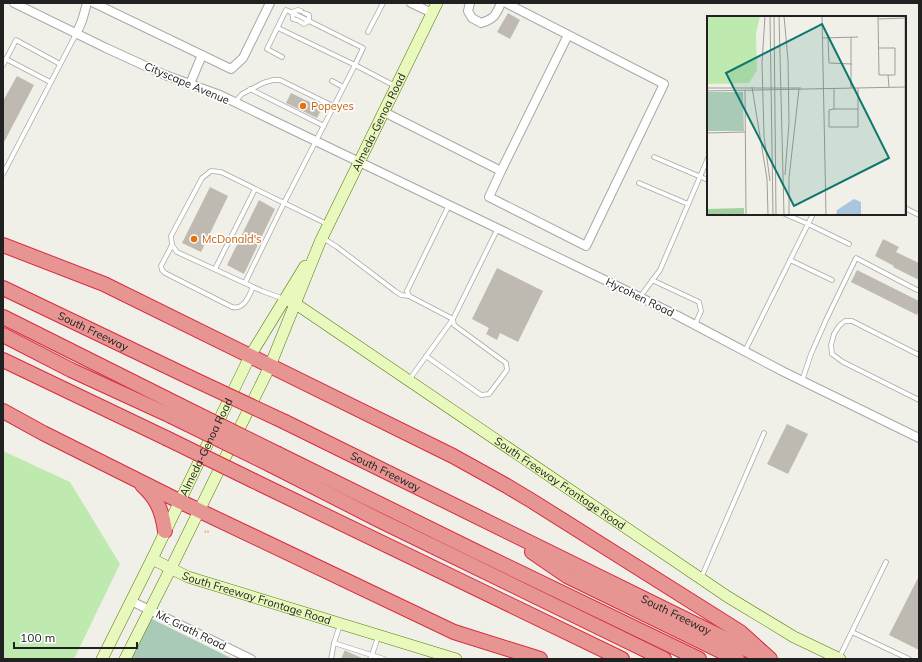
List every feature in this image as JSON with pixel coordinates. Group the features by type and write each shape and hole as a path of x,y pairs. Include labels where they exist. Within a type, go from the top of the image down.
{"highway":[{"path":"3,245 104,284 453,456 507,486 740,632 770,659"},
{"name":"South Freeway","path":"3,288 285,422 766,659"},
{"path":"3,317 174,410 275,459 466,546 699,659"},
{"path":"3,335 71,370 174,410"},
{"path":"3,360 622,659"},
{"path":"3,411 43,433 179,501 454,632 540,659"},
{"path":"275,459 379,520 664,659"},
{"path":"134,478 150,492 159,506 163,517 165,531"},
{"path":"490,524 567,576 737,659"},
{"path":"417,560 580,618"}],"main road":[{"name":"Almeda-Genoa Road","path":"102,659 250,356 329,225 438,3"},
{"name":"Almeda-Genoa Road","path":"125,659 270,366 321,240"},
{"name":"South Freeway Frontage Road","path":"285,299 296,304 740,604 794,637 840,659"},
{"name":"South Freeway Frontage Road","path":"152,559 188,577 341,623 450,658"}],"street":[{"name":"Cityscape Avenue","path":"14,3 165,76 220,95 359,162"},
{"path":"76,34 82,21 87,3"},
{"path":"94,3 231,69 243,58 270,3"},
{"path":"411,3 432,14"},
{"path":"470,3 468,11 472,18 481,23 490,20 497,12 501,3"},
{"path":"506,3 664,84 586,246 489,198 568,35"},
{"path":"190,84 202,55"},
{"path":"384,112 501,171"},
{"name":"Hycohen Road","path":"359,162 640,297 802,381 919,438"},
{"name":"Mc Grath Road","path":"131,601 251,659"}],"lane":[{"path":"368,32 383,3"},
{"path":"245,283 363,48 309,21 301,14 286,10 267,49 282,57"},
{"path":"292,12 293,19 304,24 309,21"},
{"path":"278,28 397,86"},
{"path":"3,174 76,34"},
{"path":"3,65 16,40 60,64"},
{"path":"6,59 50,82"},
{"path":"235,103 239,96 250,89 262,83 280,80 333,106"},
{"path":"332,81 343,87"},
{"path":"250,89 324,126"},
{"path":"654,157 707,180"},
{"path":"640,297 660,270 707,160"},
{"path":"285,299 262,291 177,252 172,245 171,236 202,178 211,171 221,172 329,225"},
{"path":"639,183 688,204"},
{"path":"215,269 254,189"},
{"path":"409,296 407,291 449,205"},
{"path":"906,208 919,215"},
{"path":"788,215 848,244"},
{"path":"745,351 812,215"},
{"path":"409,380 453,319 498,228"},
{"path":"321,240 337,247 401,295 409,296 453,319"},
{"path":"172,245 162,266 162,270 165,274 236,308 245,302 253,287"},
{"path":"802,381 826,320 856,258 917,290"},
{"path":"790,260 832,280"},
{"path":"652,280 699,302 701,311 695,325"},
{"path":"426,356 481,395 489,394 507,370 506,363 454,325 453,319"},
{"path":"919,354 852,320 844,321 838,326 831,345 832,354 843,362 919,400"},
{"path":"701,578 764,433"},
{"path":"840,659 886,562"},
{"path":"331,659 334,643 341,623"},
{"path":"852,632 909,659"},
{"path":"371,657 378,635"},
{"path":"334,643 371,657 384,659"}],"path":[{"path":"205,531 206,533 208,530"}],"green space":[{"path":"3,451 70,482 120,564 74,659 3,659"},
{"path":"150,618 233,659 131,659"}],"building":[{"path":"508,13 520,20 510,39 497,32"},
{"path":"17,76 34,85 3,144 3,101"},
{"name":"Popeyes","path":"291,93 322,108 317,118 286,103"},
{"path":"210,187 228,196 201,252 182,243"},
{"path":"259,200 275,209 244,274 227,265"},
{"path":"883,239 899,247 896,252 919,263 919,280 875,256"},
{"path":"497,268 543,291 518,342 500,333 497,340 486,334 489,328 472,319"},
{"path":"857,270 919,301 919,310 917,315 851,282"},
{"path":"787,424 808,434 788,474 767,464"},
{"path":"919,576 919,650 889,635"},
{"path":"345,650 346,651 364,659 341,659"}],"place":[{"name":"Popeyes","path":"303,106"},
{"name":"McDonald's","path":"194,239"}]}
